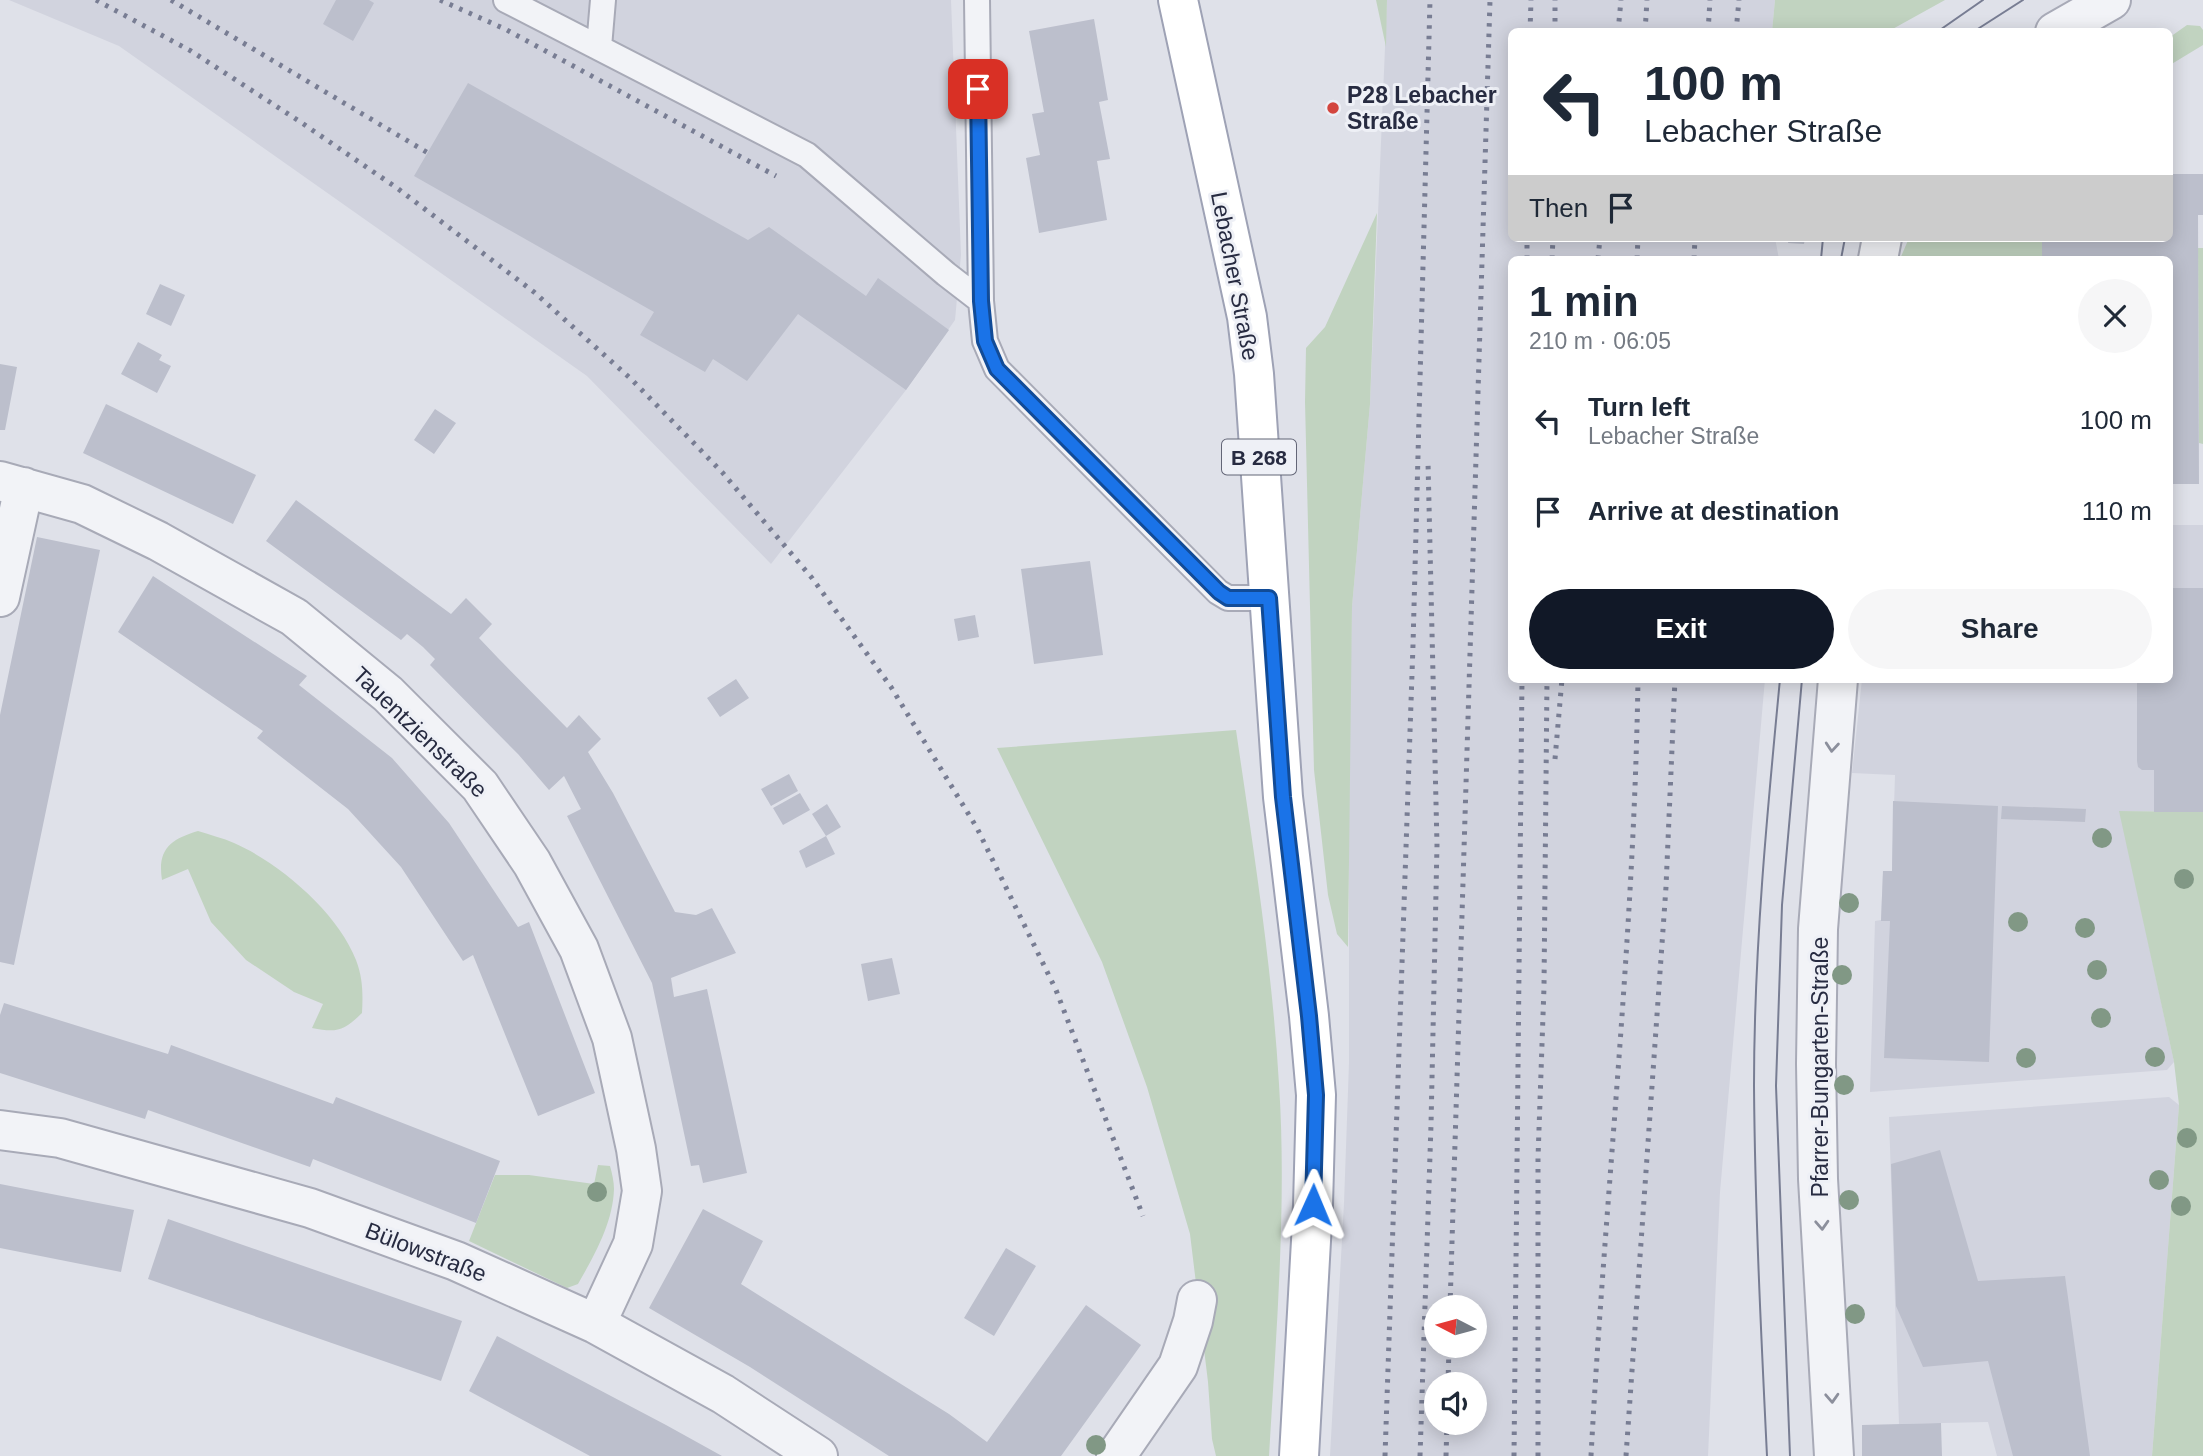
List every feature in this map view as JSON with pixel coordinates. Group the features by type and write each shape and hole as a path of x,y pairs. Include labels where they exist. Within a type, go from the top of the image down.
{"main road":[{"name":"Lebacher Straße","path":"1178,0 1247,317 1254,374 1283,797 1316,1095 1313,1205 1299,1456"}],"street":[{"path":"2062,28 2111,0"},
{"path":"0,597 12,484"},
{"name":"Tauentzienstraße","path":"12,484 82,504 158,541 294,617 388,694 480,786 532,863 579,949 611,1038 636,1149 642,1191 634,1244 596,1324"},
{"name":"Pfarrer-Bungarten-Straße","path":"1834,1456 1818,1179 1816,1063 1818,929 1838,683"},
{"name":"Bülowstraße","path":"0,1130 60,1138 310,1208 456,1261 596,1324 723,1394 818,1456"},
{"path":"1116,1456 1178,1366 1197,1300"}],"lane":[{"path":"506,0 807,155 981,301"},
{"path":"599,47 603,0"},
{"path":"977,0 981,301 985,341 997,369 1219,592 1228,598 1269,598"}],"shaded area":[{"path":"9,0 951,0 961,255 955,320 906,390 771,564 587,376 119,46"},
{"path":"1387,0 1775,0 1772,28 1508,28 1508,242 1776,242 1778,256 1508,256 1508,683 1765,683 1720,1192 1708,1456 1330,1456 1349,1063 1352,607 1370,404"},
{"path":"2173,525 2203,525 2203,812 2120,811 2174,1062 2167,1070 1870,1092 1875,921 1881,920 1883,871 1892,871 1895,775 1852,773 1862,683 2173,683"},
{"path":"2169,1097 2179,1105 2152,1456 1997,1456 1988,1422 1899,1424 1889,1117"}],"green space":[{"path":"1376,0 1387,0 1386,47"},
{"path":"1775,0 1945,0 1894,28 1772,28"},
{"path":"2187,25 2200,26 2203,30 2203,45 2173,63 2173,35"},
{"path":"1377,213 1370,404 1352,607 1348,947 1337,934 1328,895 1314,770 1306,348 1325,327"},
{"path":"1907,242 2042,242 2042,256 1901,256"},
{"path":"2198,248 2203,248 2203,444 2199,443"},
{"path":"1236,730 1267,951 1279,1084 1282,1176 1280,1270 1269,1456 1216,1456 1190,1234 1147,1087 1102,962 997,748"},
{"path":"2119,811 2203,812 2203,1456 2152,1456 2179,1105 2174,1062"},
{"path":"198,831 234,843 270,863 306,891 336,925 356,960 361,980 362,1013 350,1024 334,1030 312,1028 323,1004 294,992 246,960 211,922 188,869 162,880 162,860 168,847 180,838"},
{"path":"598,1165 610,1166 614,1186 613,1202 602,1239 578,1284 567,1288 469,1241 495,1175 529,1175 594,1184"}],"building":[{"path":"336,0 369,0 374,3 353,41 323,24"},
{"path":"1094,19 1108,100 1099,102 1110,159 1097,161 1107,220 1039,233 1026,158 1040,155 1032,114 1044,112 1029,31"},
{"path":"468,83 748,240 769,227 866,296 878,278 949,330 906,390 798,314 747,381 713,359 705,372 640,335 654,312 414,176"},
{"path":"2173,174 2203,174 2203,215 2198,215 2199,484 2173,484 2173,256 2042,256 2042,242 2173,242"},
{"path":"160,284 185,295 171,326 146,314"},
{"path":"138,342 162,355 159,360 171,366 157,393 121,374"},
{"path":"0,364 17,367 5,430 0,430"},
{"path":"106,404 256,475 233,524 83,453"},
{"path":"435,409 456,423 434,454 414,440"},
{"path":"296,500 451,614 466,598 492,624 479,638 498,658 567,728 579,715 601,739 588,752 613,793 675,912 696,915 712,908 736,953 671,978 674,997 707,989 747,1173 703,1183 699,1165 691,1166 652,983 567,816 581,809 564,776 549,790 518,754 430,665 435,659 423,647 407,634 401,640 266,541"},
{"path":"37,537 100,550 14,965 0,962 0,715"},
{"path":"1090,561 1103,655 1034,664 1021,569"},
{"path":"153,576 307,676 299,685 392,758 449,823 518,927 529,922 595,1093 538,1116 473,955 463,961 401,867 348,809 257,738 263,731 118,632"},
{"path":"2173,588 2203,588 2203,812 2154,812 2154,770 2142,770 2137,761 2137,683 2173,683"},
{"path":"975,615 979,637 958,641 954,619"},
{"path":"736,679 749,698 720,717 707,698"},
{"path":"789,774 798,791 771,806 761,789"},
{"path":"800,793 810,810 783,825 773,808"},
{"path":"1893,801 1998,806 1989,1062 1884,1058 1890,921 1881,921 1883,871 1892,871"},
{"path":"827,804 841,827 826,836 812,814"},
{"path":"2002,806 2086,809 2085,822 2001,819"},
{"path":"826,836 835,854 806,868 799,851"},
{"path":"892,958 900,994 868,1001 861,964"},
{"path":"4,1003 168,1054 171,1045 333,1104 336,1097 500,1161 476,1223 313,1159 310,1167 148,1110 145,1119 0,1073 0,1015"},
{"path":"1940,1150 1978,1281 2065,1276 2090,1456 2013,1456 1988,1361 1923,1367 1896,1306 1891,1164"},
{"path":"0,1184 134,1210 121,1272 0,1248"},
{"path":"703,1209 763,1241 741,1284 949,1414 987,1442 1086,1305 1141,1345 1061,1456 889,1456 750,1367 649,1308"},
{"path":"168,1219 462,1321 441,1381 148,1279"},
{"path":"1006,1248 1036,1266 994,1336 964,1318"},
{"path":"497,1336 722,1456 590,1456 469,1391"},
{"path":"1941,1423 1942,1456 1862,1456 1862,1425"}],"tram line":[{"path":"1943,28 1983,0"},
{"path":"1979,28 2023,0"},
{"path":"1821,256 1823,242"},
{"path":"1842,256 1844,242"},
{"path":"1767,1456 1754,1086 1762,882 1780,683"},
{"path":"1790,1456 1776,1086 1782,905 1802,683"}],"railway":[{"path":"96,0 191,51 397,188 534,292 631,379 722,472 812,578 891,687 977,828 1056,990 1143,1216"},
{"path":"171,0 428,153"},
{"path":"440,0 505,29 776,176"},
{"path":"1385,1456 1413,645 1430,0"},
{"path":"1450,1295 1490,0"},
{"path":"1530,28 1531,0"},
{"path":"1555,0 1555,28"},
{"path":"1618,28 1621,0"},
{"path":"1645,28 1647,0"},
{"path":"1708,28 1710,0"},
{"path":"1736,28 1739,0"},
{"path":"1527,242 1527,256"},
{"path":"1552,256 1553,242"},
{"path":"1598,256 1600,242"},
{"path":"1637,256 1638,242"},
{"path":"1694,256 1695,242"},
{"path":"1420,1456 1437,845 1428,462"},
{"path":"1514,1456 1522,683"},
{"path":"1538,1456 1538,1158 1544,987 1547,683"},
{"path":"1555,759 1562,683"},
{"path":"1591,1456 1631,874 1638,683"},
{"path":"1626,1456 1666,887 1675,683"},
{"path":"1448,1372 1449,1358"},
{"path":"1446,1456 1447,1435"}],"place":[{"name":"P28 Lebacher Straße","path":"1333,108"}],"route":[{"path":"978,89 981,301 985,341 997,369 1219,592 1228,598 1269,598 1283,797 1316,1095 1313,1205"}]}
